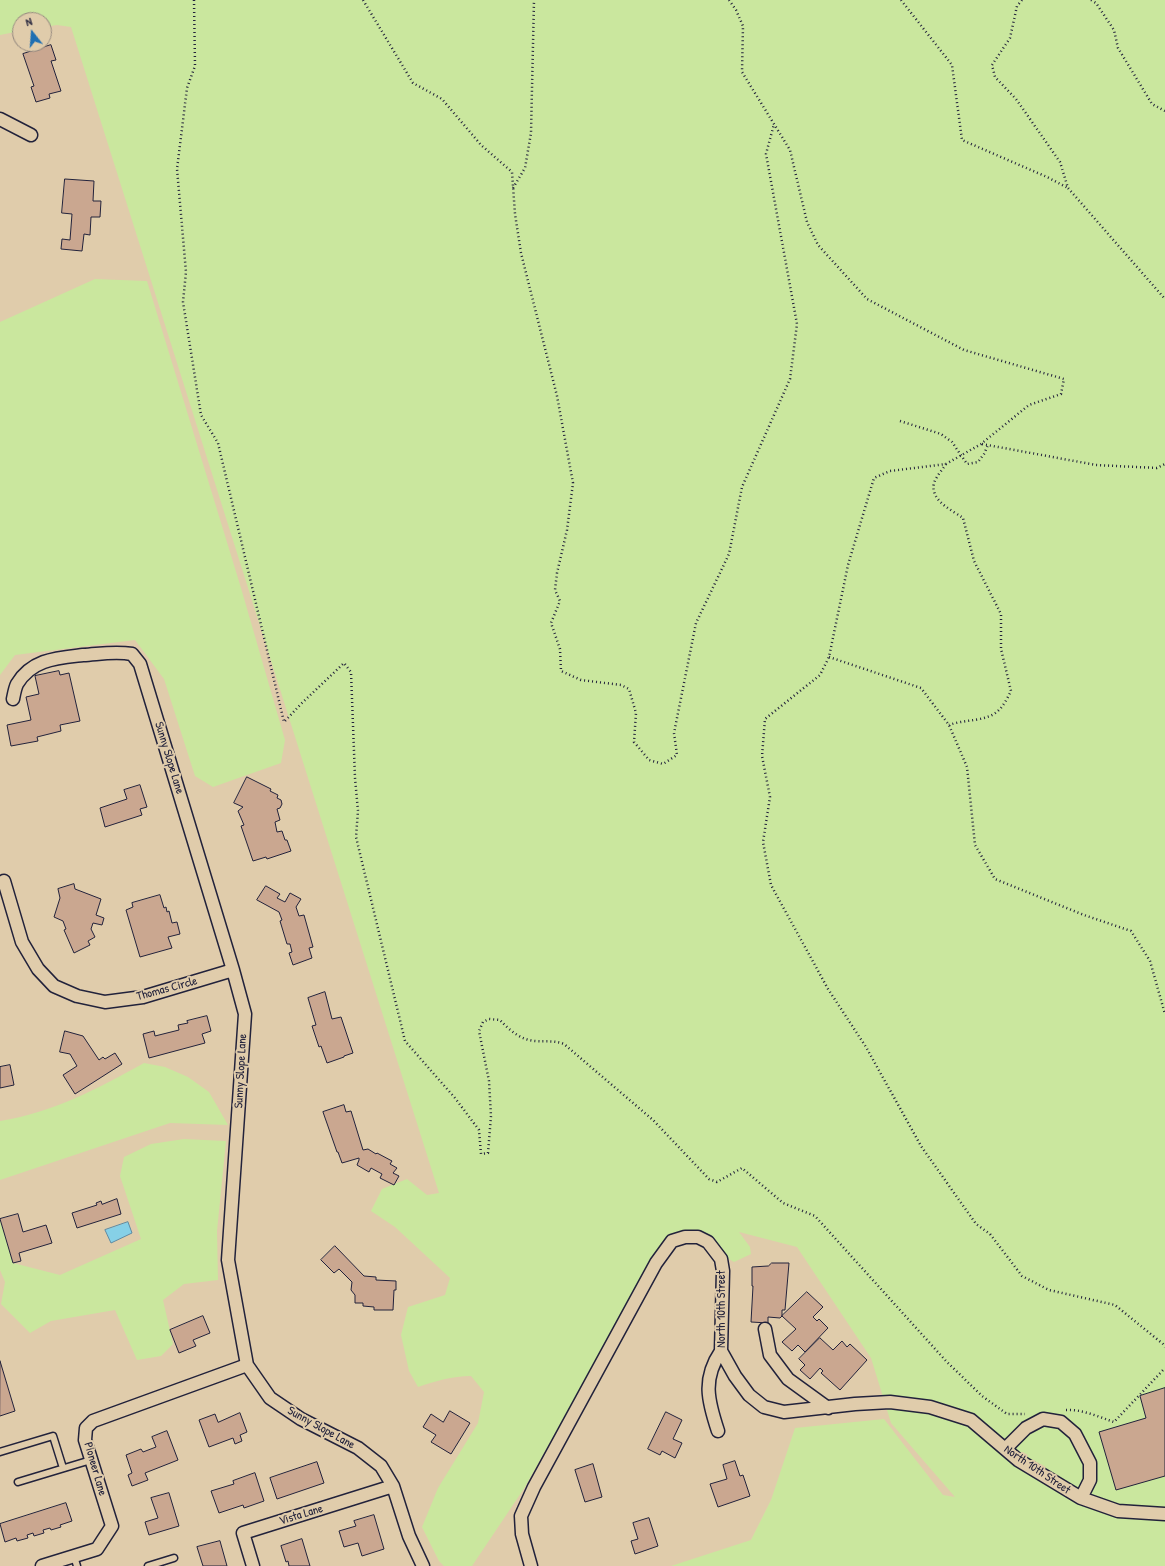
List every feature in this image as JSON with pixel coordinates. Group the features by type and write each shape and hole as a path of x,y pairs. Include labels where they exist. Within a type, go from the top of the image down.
{"street":[{"path":"0,119 31,135"},
{"name":"Sunny Slope Lane","path":"13,699 17,684 30,669 41,662 58,657 118,651 132,654 140,664 233,970 244,1014 228,1260 247,1365 270,1398 301,1419 358,1448 381,1466 393,1486 409,1536 423,1566"},
{"name":"Thomas Circle","path":"4,881 22,942 38,969 54,986 77,996 105,1002 144,997 233,970"},
{"name":"North 10th Street","path":"531,1566 522,1534 521,1516 534,1487 656,1263 672,1241 685,1237 698,1237 708,1242 722,1259 721,1351 735,1376 749,1395 764,1407 784,1412 855,1404 890,1402 930,1407 971,1420 1018,1460 1081,1498 1118,1511 1165,1514"},
{"path":"765,1329 770,1355 788,1379 828,1408"},
{"path":"718,1431 710,1407 708,1380 714,1362 721,1351"},
{"name":"Pioneer Lane","path":"42,1566 75,1561 97,1549 112,1526 85,1440 86,1428 93,1421 247,1365"},
{"path":"1005,1449 1026,1428 1042,1419 1061,1422 1075,1434 1090,1463 1090,1480 1081,1498"},
{"name":"Vista Lane","path":"253,1566 243,1533 393,1486"}],"lane":[{"path":"0,1452 53,1436 63,1468"},
{"path":"18,1482 91,1460"},
{"path":"148,1566 174,1558"}],"path":[{"path":"194,0 195,66 187,88 177,169 186,272 183,302 201,415 218,443 284,722 344,663 351,672 355,778 358,811 356,837 405,1041 455,1098 479,1130 481,1154 488,1153 491,1116 489,1081 479,1031 483,1022 489,1019 500,1020 505,1026 522,1038 534,1041 556,1041 564,1044 653,1120 709,1180 717,1182 742,1168 783,1203 815,1216 946,1362 982,1396 1008,1414 1028,1414"},
{"path":"363,0 413,83 442,99 481,145 512,172 515,214 521,253 557,396 573,483 567,530 555,584 555,590 560,601 551,623 560,648 560,671 581,680 621,685 629,689 636,712 634,742 649,760 663,764 677,755 674,733 696,623 728,554 742,487 790,380 797,324 766,154 774,124"},
{"path":"513,188 525,168 531,133 534,0"},
{"path":"730,0 743,26 742,72 790,150 807,222 818,245 867,298 964,350 1064,379 1061,394 1029,405 981,444 946,464 890,471 874,478 848,565 829,657 820,675 765,719 762,756 770,797 763,842 771,884 828,989 866,1047 921,1146 976,1224 990,1234 1022,1276 1049,1290 1115,1305 1130,1316 1165,1347"},
{"path":"901,0 952,65 962,140 1047,177 1068,188 1165,299"},
{"path":"1022,0 1017,6 1010,38 992,66 995,77 1016,99 1060,162 1068,188"},
{"path":"1091,0 1096,3 1114,30 1118,48 1152,104 1165,111"},
{"path":"1161,295 1165,294"},
{"path":"900,421 941,434 952,442 967,464 978,462 988,446"},
{"path":"981,444 1096,465 1157,468 1165,464"},
{"path":"946,464 934,484 937,500 963,518 974,561 1001,614 1001,649 1011,691 1000,709 990,716 959,721 949,725"},
{"path":"829,657 922,688 949,725 967,767 975,845 995,879 1084,915 1131,931 1150,961 1165,1014"},
{"path":"1064,1411 1071,1410 1114,1422 1165,1368"}],"green space":[{"path":"0,0 1165,0 1165,1566 671,1566 751,1540 771,1500 795,1428 884,1419 943,1495 955,1497 891,1423 871,1358 797,1247 739,1232 750,1247 751,1254 734,1262 729,1259 720,1248 683,1233 661,1244 525,1487 472,1566 444,1566 439,1561 422,1527 438,1488 478,1423 484,1392 471,1376 451,1378 418,1387 409,1371 401,1335 408,1307 445,1295 450,1278 395,1227 371,1211 382,1189 407,1179 427,1195 439,1193 71,27 52,26 52,12 12,12 12,33 0,35"},
{"path":"95,279 147,281 241,588 285,740 281,763 213,787 195,776 164,679 135,640 15,655 0,675 0,322"},
{"path":"144,1063 165,1067 188,1077 209,1092 228,1125 170,1123 0,1180 0,1121 57,1106"},
{"path":"184,1139 226,1141 217,1231 218,1280 184,1284 163,1300 173,1344 161,1356 137,1360 115,1310 51,1321 30,1333 1,1304 5,1282 0,1270 0,1218 13,1263 60,1275 141,1239 120,1176 124,1157 151,1144"}],"water":[{"path":"128,1222 132,1233 111,1243 105,1230"}],"building":[{"path":"52,48 56,60 51,61 61,91 49,94 50,98 36,102 31,87 34,86 23,54 29,52 52,52"},
{"path":"65,179 94,181 93,201 101,201 100,217 91,217 90,235 84,234 82,251 61,249 62,239 70,240 72,214 62,213"},
{"path":"59,671 60,675 69,673 80,721 60,725 61,731 37,737 38,741 11,746 7,725 31,720 26,697 39,694 35,676"},
{"path":"247,777 271,789 270,791 278,795 277,798 281,800 282,804 280,808 277,809 280,820 275,822 277,832 282,831 291,851 267,859 266,857 253,861 241,826 244,825 238,811 243,807 234,803"},
{"path":"140,785 147,807 140,809 142,815 105,827 100,808 127,799 124,790"},
{"path":"74,884 75,889 101,899 96,915 104,918 102,925 93,923 91,929 95,937 88,941 90,945 74,953 64,930 66,929 63,921 54,917 60,898 58,889"},
{"path":"266,886 280,894 277,898 285,902 290,893 301,899 296,907 299,916 304,915 313,947 309,948 312,958 293,965 289,953 292,952 290,944 287,944 280,921 282,920 279,912 257,900"},
{"path":"160,895 164,908 166,907 167,912 169,911 172,923 177,922 180,934 168,937 172,948 140,957 126,910 133,907 132,903"},
{"path":"325,992 332,1019 341,1017 353,1053 327,1063 321,1046 319,1047 312,1026 316,1025 308,998"},
{"path":"207,1016 211,1031 202,1034 205,1043 149,1058 143,1034 154,1031 155,1036 179,1030 178,1025"},
{"path":"65,1031 83,1036 99,1060 103,1057 105,1059 115,1053 122,1064 75,1094 63,1075 77,1066 70,1054 60,1052"},
{"path":"10,1065 14,1085 0,1088 0,1067"},
{"path":"344,1105 346,1112 351,1111 363,1150 368,1149 376,1154 377,1153 392,1161 390,1164 397,1168 393,1173 399,1176 394,1185 380,1178 382,1174 371,1168 369,1172 357,1165 359,1158 342,1163 323,1112"},
{"path":"117,1199 121,1214 77,1228 72,1213 97,1205 96,1203 101,1201 102,1204"},
{"path":"18,1214 23,1232 46,1225 52,1243 19,1253 21,1261 13,1263 0,1219"},
{"path":"335,1246 364,1276 376,1277 376,1280 396,1281 393,1310 374,1310 374,1307 363,1306 363,1303 355,1303 355,1295 351,1290 352,1282 339,1269 334,1273 321,1260"},
{"path":"772,1263 789,1263 785,1310 782,1310 782,1316 780,1318 768,1317 768,1323 751,1322 753,1286 752,1267 768,1266"},
{"path":"807,1292 823,1307 813,1317 817,1321 819,1319 828,1328 805,1352 798,1345 792,1351 782,1342 796,1329 782,1316"},
{"path":"203,1316 210,1333 193,1340 196,1346 179,1353 170,1330"},
{"path":"820,1338 833,1350 842,1341 847,1347 850,1344 867,1360 840,1390 821,1373 823,1371 820,1368 810,1379 800,1370 805,1365 799,1359"},
{"path":"0,1361 15,1411 0,1416"},
{"path":"1165,1388 1165,1476 1116,1490 1099,1432 1146,1418 1140,1396"},
{"path":"450,1411 470,1423 451,1454 431,1442 436,1435 423,1427 431,1414 443,1422"},
{"path":"666,1412 682,1420 673,1439 682,1443 675,1458 662,1451 660,1455 648,1449"},
{"path":"240,1413 247,1432 240,1435 242,1441 235,1444 233,1438 209,1447 199,1420 215,1414 218,1422"},
{"path":"167,1431 178,1460 145,1473 148,1480 132,1486 128,1475 132,1473 126,1455 141,1449 143,1452 156,1447 152,1437"},
{"path":"735,1461 740,1476 743,1475 750,1496 718,1507 710,1484 727,1479 723,1465"},
{"path":"317,1462 324,1483 277,1499 270,1478"},
{"path":"593,1464 602,1497 585,1502 575,1470"},
{"path":"255,1473 264,1501 244,1508 243,1505 219,1513 211,1491 234,1484 233,1481"},
{"path":"169,1493 179,1526 149,1535 145,1522 158,1518 151,1498"},
{"path":"66,1503 72,1521 60,1525 61,1527 51,1530 50,1528 43,1530 44,1533 34,1536 33,1533 27,1535 28,1538 17,1541 16,1538 5,1542 0,1524"},
{"path":"374,1515 384,1549 362,1556 358,1543 344,1547 339,1531 356,1526 354,1521"},
{"path":"649,1518 658,1546 635,1554 631,1541 638,1539 633,1523"},
{"path":"302,1539 310,1566 289,1566 288,1561 286,1562 281,1546"},
{"path":"220,1541 227,1566 203,1566 197,1547"}]}
